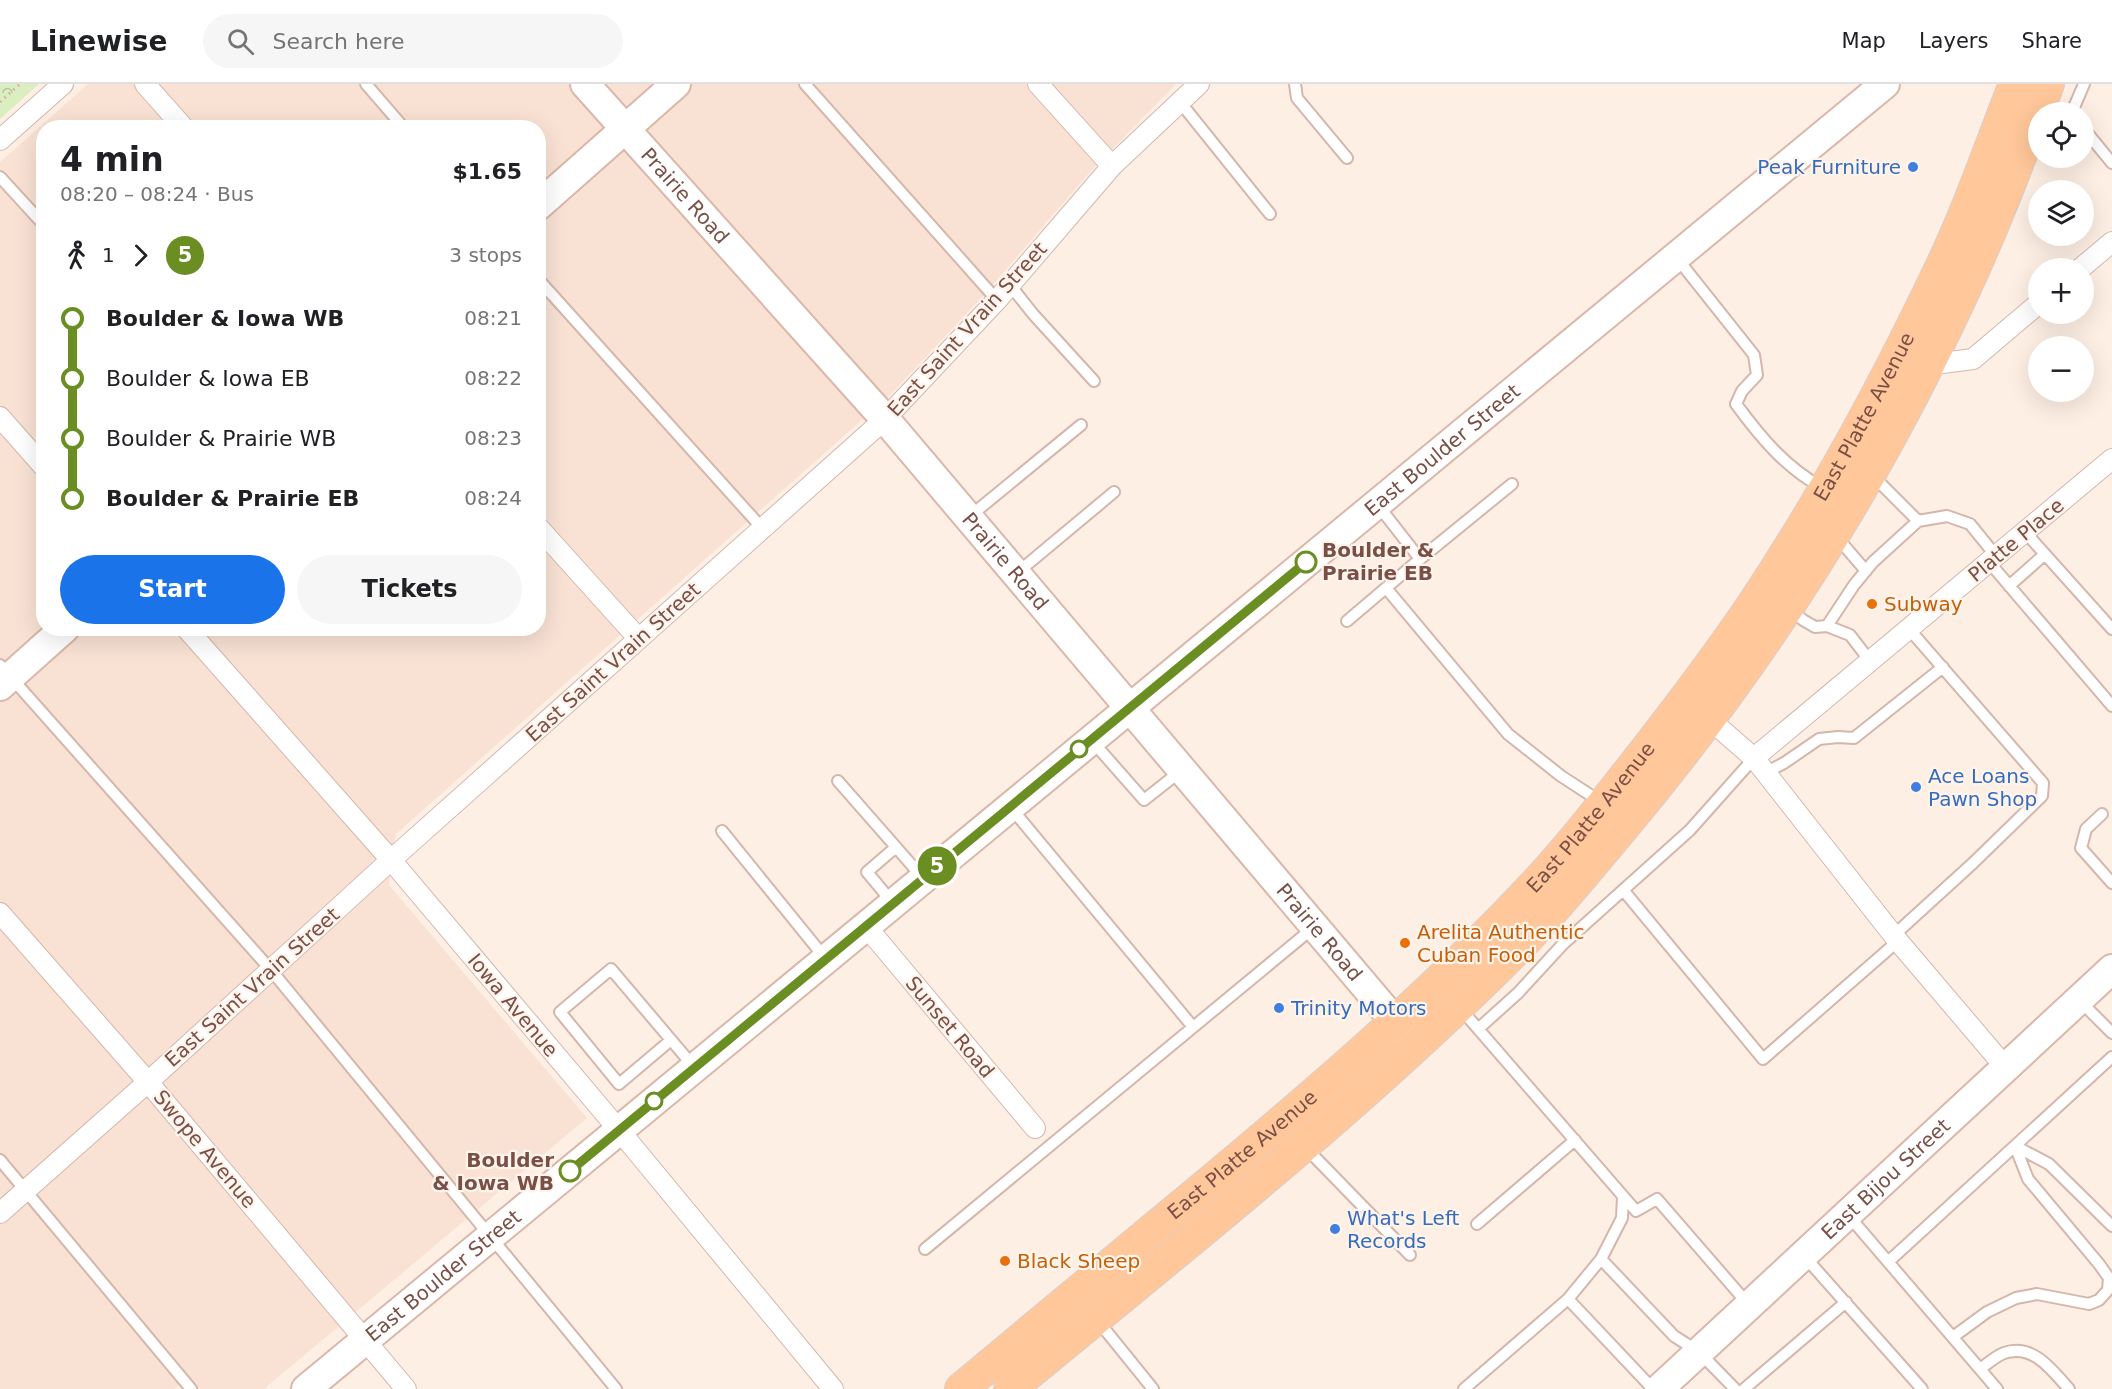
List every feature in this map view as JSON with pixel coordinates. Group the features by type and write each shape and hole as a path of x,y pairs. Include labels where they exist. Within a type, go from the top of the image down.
{"main road":[{"name":"East Platte Avenue","path":"1010,1389 1304,1145 1416,1047 1447,995 1540,878 1603,804 1685,699 1756,599 1869,408 1935,280 1967,208 2015,84"},
{"name":"East Platte Avenue","path":"961,1389 1267,1135 1396,1023 1447,995 1519,947 1656,788 1709,719 1787,607 1841,522 1869,472 1927,365 1974,269 2002,205 2048,84"},
{"path":"1927,365 1923,342 1940,302 1939,286 1935,280"},
{"path":"1841,522 1858,467 1880,427 1877,416 1869,408"}],"street":[{"path":"0,140 63,84"},
{"path":"145,84 177,120"},
{"name":"Prairie Road","path":"585,84 885,419 1416,1047"},
{"path":"546,199 676,84"},
{"path":"1038,84 1112,166"},
{"name":"East Saint Vrain Street","path":"0,1213 638,638 885,419 1003,293 1112,166 1199,84"},
{"name":"East Boulder Street","path":"306,1389 1885,84"},
{"path":"2092,258 2112,242"},
{"path":"1927,365 1973,359 2028,312"},
{"path":"0,417 36,458"},
{"name":"Platte Place","path":"1760,766 1870,662 2112,459"},
{"path":"546,536 638,638"},
{"path":"4,676 55,636"},
{"name":"Iowa Avenue","path":"193,636 391,860 619,1130 833,1389"},
{"path":"1685,699 1760,766 1895,938 2006,1068"},
{"name":"Swope Avenue","path":"0,913 148,1082 365,1340 401,1387"},
{"name":"Sunset Road","path":"865,925 1035,1128"},
{"name":"East Bijou Street","path":"1659,1389 2112,969"}],"lane":[{"path":"366,84 397,120"},
{"path":"805,84 1003,293 1033,314 1094,381"},
{"path":"1295,84 1297,98 1347,158"},
{"path":"2076,102 2084,84"},
{"path":"1180,102 1270,214"},
{"path":"2094,141 2112,163"},
{"path":"0,177 36,216"},
{"path":"1676,256 1754,355 1757,375 1742,391 1736,404 1754,429 1784,461 1803,477 1823,488"},
{"path":"546,288 762,528"},
{"path":"968,517 1081,425"},
{"path":"1869,472 1918,521"},
{"path":"1347,621 1512,484"},
{"path":"1016,574 1114,492"},
{"path":"1376,504 1420,560"},
{"path":"1827,626 1854,585 1873,562 1918,521 1947,516 1970,524 2009,586 2112,706"},
{"path":"1841,522 1866,570"},
{"path":"2025,532 2112,629"},
{"path":"2009,586 2046,554"},
{"path":"1386,588 1508,734 1561,776 1603,804"},
{"path":"1787,607 1815,627 1827,626 1850,635 1870,662"},
{"path":"1624,891 1763,1059 1895,938 2042,796 2043,783 1909,629"},
{"path":"1478,1029 1518,993 1563,944 1760,766 1784,763 1819,739 1854,738 1943,667"},
{"path":"4,676 270,970 616,1389"},
{"path":"1090,740 1144,800 1182,770"},
{"path":"838,781 923,878"},
{"path":"1010,806 1193,1027"},
{"path":"2102,814 2086,829 2081,848 2112,883"},
{"path":"722,831 825,958"},
{"path":"892,903 867,872 896,847"},
{"path":"924,1249 1315,926"},
{"path":"671,1040 619,1084 560,1012 611,969 695,1067"},
{"path":"1447,995 1636,1211 1657,1199 1750,1305"},
{"path":"2079,1000 2112,1033"},
{"path":"1888,1262 2112,1057"},
{"path":"1477,1224 1575,1140"},
{"path":"1304,1145 1410,1256"},
{"path":"2015,1146 2049,1164 2112,1226"},
{"path":"1953,1338 1987,1312 2016,1298 2037,1294 2089,1304 2099,1300 2108,1290 2109,1278 2028,1179 2015,1146"},
{"path":"0,1160 191,1389"},
{"path":"1464,1389 1568,1299 1601,1259 1622,1218 1623,1196"},
{"path":"1848,1215 1997,1389"},
{"path":"1804,1255 1922,1389"},
{"path":"1601,1259 1674,1336 1699,1352 1735,1389"},
{"path":"1568,1299 1653,1389"},
{"path":"1744,1389 1846,1302"},
{"path":"1096,1318 1153,1389"},
{"path":"1980,1369 2003,1353 2024,1350 2044,1361 2069,1389"}],"path":[{"path":"0,102 20,84"}],"shaded area":[{"path":"88,84 1176,84 1090,172 983,296 890,395 396,834 389,885 587,1118 264,1389 186,1389 181,1383 174,1389 0,1389 0,162 36,130 36,636 546,636 546,120 47,120"}],"green space":[{"path":"0,84 39,84 0,119"}],"bus line":[{"name":"5","path":"570,1171 1306,562"}],"place":[{"name":"Peak Furniture","path":"1913,167"},
{"name":"Boulder & Prairie EB","path":"1306,562"},
{"name":"Subway","path":"1872,604"},
{"name":"Ace Loans Pawn Shop","path":"1916,787"},
{"name":"Arelita Authentic Cuban Food","path":"1405,943"},
{"name":"Trinity Motors","path":"1279,1008"},
{"name":"Boulder & Iowa WB","path":"570,1171"},
{"name":"What's Left Records","path":"1335,1229"},
{"name":"Black Sheep","path":"1005,1261"}]}
